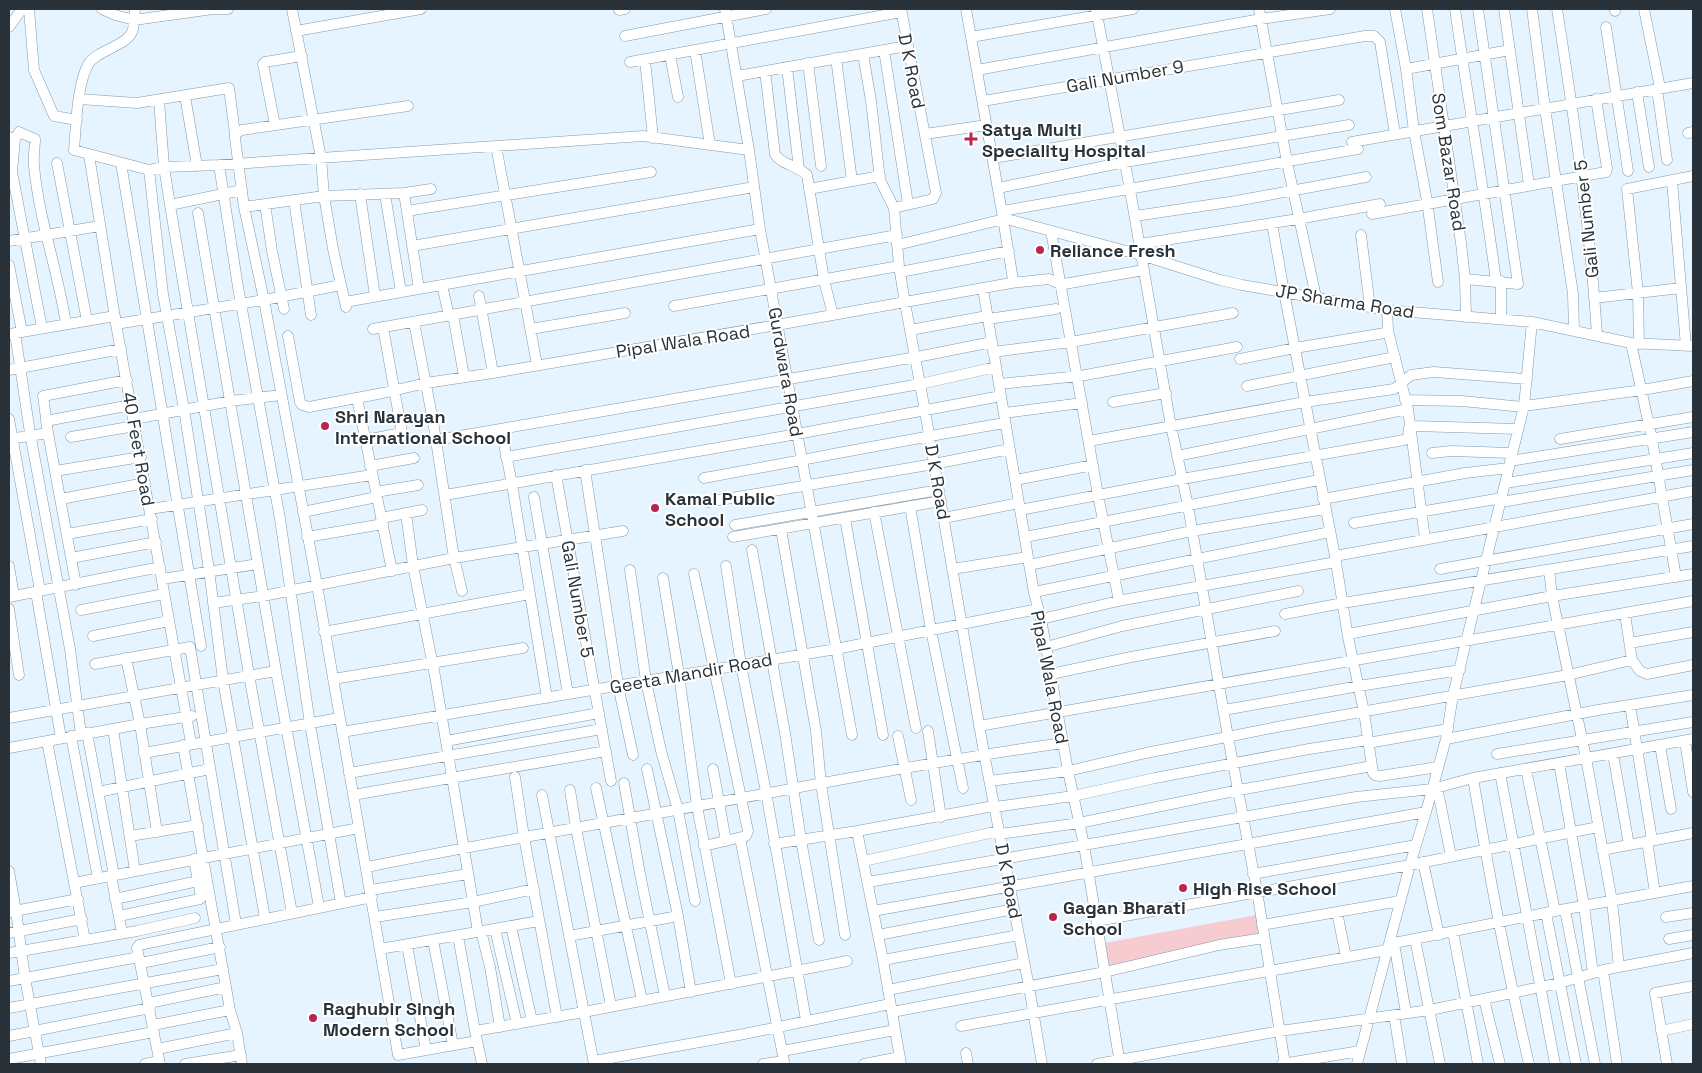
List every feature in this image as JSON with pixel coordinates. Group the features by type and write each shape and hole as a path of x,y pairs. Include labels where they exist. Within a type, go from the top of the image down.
{"street":[{"path":"9,28 22,9"},
{"path":"29,9 34,70 54,116 76,120"},
{"path":"102,9 115,15 228,9"},
{"path":"292,9 321,158 324,196 345,305 375,296 760,228"},
{"path":"296,31 421,9"},
{"path":"625,36 726,13 766,9"},
{"path":"966,9 1009,252 1013,280 1011,284"},
{"path":"971,37 1097,12 1133,9"},
{"path":"977,70 1104,47 1260,14 1330,9"},
{"path":"1395,9 1406,69 1438,282"},
{"name":"Som Bazar Road","path":"1427,9 1455,200 1465,279 1466,317"},
{"path":"1455,9 1471,120 1485,194 1498,281 1501,318"},
{"path":"1465,279 1518,284 1506,190 1478,9"},
{"path":"1504,9 1529,185"},
{"path":"1532,9 1544,108 1573,294 1574,331"},
{"name":"Gali Number 5","path":"1558,9 1581,176 1597,335"},
{"path":"1644,9 1659,89 1667,160"},
{"path":"630,62 901,11"},
{"name":"D K Road","path":"901,11 936,195 933,199 894,208 899,269 930,435 984,753 1042,1064"},
{"path":"1097,12 1135,216 1171,426 1188,506 1228,737 1244,816 1284,1064 1360,1051"},
{"name":"Gurdwara Road","path":"726,13 765,259 852,735"},
{"path":"134,14 132,32 127,38 94,58 89,64 79,99 74,150 149,170 164,167 238,164 643,136 749,150"},
{"path":"1260,14 1286,162 1316,297"},
{"path":"1606,27 1628,171"},
{"name":"Gali Number 9","path":"983,101 1110,78 1374,36 1380,42 1395,134"},
{"path":"737,76 908,46"},
{"path":"695,50 710,145"},
{"path":"884,50 908,204"},
{"path":"1406,69 1510,50"},
{"path":"863,54 881,184 894,208"},
{"path":"670,55 678,97"},
{"path":"275,125 263,64 265,62 302,56"},
{"path":"836,58 852,181"},
{"path":"645,60 653,138"},
{"path":"808,63 821,166"},
{"path":"787,67 799,168"},
{"path":"766,70 776,156 799,168 807,175 824,280 833,316"},
{"path":"366,440 402,433 395,390 378,328 819,249 897,240 1130,190 1286,162 1355,146 1395,134 1693,83"},
{"path":"79,99 126,104 229,88 244,207 264,300 317,585 399,1059 426,1050 453,1045 500,1027 847,961"},
{"path":"1637,92 1648,167"},
{"path":"185,96 197,166"},
{"path":"1372,214 1602,173 1607,170 1596,99"},
{"path":"159,100 164,167 170,205 249,676 292,913"},
{"path":"993,158 1339,100"},
{"path":"235,134 242,130 408,106"},
{"path":"925,134 987,125"},
{"path":"998,188 1125,162 1349,125"},
{"path":"42,328 12,172 12,138 19,132 35,139 34,164 46,235 60,290 66,324"},
{"path":"496,146 537,365"},
{"name":"40 Feet Road","path":"89,155 164,594 188,717 189,774 198,825 199,858"},
{"path":"57,163 86,321"},
{"path":"121,163 190,574 200,646"},
{"path":"219,165 241,303 275,490 310,724 330,834 340,903"},
{"path":"149,170 167,316 184,409 209,571 223,680 265,918"},
{"path":"406,211 650,172"},
{"path":"809,189 880,176"},
{"path":"1676,577 1635,344 1638,293 1628,189 1693,176"},
{"path":"1135,216 1236,201 1366,177"},
{"path":"1672,181 1678,232 1681,288 1690,346"},
{"path":"412,246 754,187"},
{"path":"244,207 324,196 404,193 431,189"},
{"path":"170,205 242,190"},
{"path":"404,193 419,289"},
{"path":"360,194 375,296"},
{"path":"385,194 401,292"},
{"path":"294,200 311,315"},
{"path":"265,204 284,309"},
{"path":"1140,250 1272,223 1380,204"},
{"path":"198,213 276,671 319,907"},
{"name":"JP Sharma Road","path":"1003,216 1051,231 1140,250 1220,280 1387,310 1501,318 1532,322 1635,344 1690,346"},
{"path":"1272,223 1319,480 1336,559 1372,766 1375,775 1380,776 1438,767"},
{"path":"9,241 100,226"},
{"path":"1051,231 1088,441 1119,601"},
{"path":"1361,235 1370,307"},
{"path":"674,306 824,280 1009,252"},
{"path":"9,265 16,333 31,435 70,649 76,706 75,736 98,878"},
{"name":"Pipal Wala Road","path":"288,336 300,402 302,406 309,407 464,376 493,374 1011,284 1049,279 1060,284 1144,270"},
{"path":"16,333 86,321 146,319 167,316 341,285"},
{"path":"442,285 464,376"},
{"path":"1594,298 1681,288"},
{"name":"Pipal Wala Road","path":"983,289 1028,561 1040,614 1068,771 1089,873 1120,1062"},
{"path":"479,296 493,374"},
{"path":"910,330 1056,309"},
{"path":"1387,310 1388,331 1407,404 1425,539"},
{"path":"531,329 625,313"},
{"path":"436,440 916,357 993,347 1071,342 1233,313"},
{"path":"414,322 436,440 454,558 462,591"},
{"path":"1357,1064 1368,1019 1390,946 1410,865 1435,788 1438,767 1447,734 1453,695 1468,641 1473,611 1493,527 1506,483 1524,407 1532,322"},
{"path":"1240,359 1370,336 1388,331"},
{"path":"999,384 1077,376 1238,347"},
{"path":"9,370 121,349"},
{"path":"1246,386 1395,357"},
{"path":"506,457 920,384 996,367"},
{"path":"1088,441 1394,388 1410,375 1434,372 1527,379"},
{"path":"76,584 48,433 43,395 127,380"},
{"path":"1177,456 1310,429 1407,404 1451,400 1524,407 1693,381"},
{"path":"1113,402 1166,393"},
{"path":"71,437 134,423 184,409 281,395"},
{"path":"445,495 797,434 1001,396"},
{"path":"357,398 392,571"},
{"path":"704,478 802,461 1082,403"},
{"path":"46,421 131,405"},
{"path":"1560,439 1693,417"},
{"path":"9,419 10,438 38,592 56,710 75,736 98,792 122,933"},
{"path":"1410,426 1518,428"},
{"path":"944,518 1098,495 1404,440 1408,437 1410,426"},
{"path":"501,429 512,484 547,698"},
{"path":"952,569 1028,561 1109,549 1465,473 1510,460 1693,432"},
{"path":"10,438 48,433"},
{"path":"708,502 934,464 1010,449"},
{"path":"1432,453 1452,451 1510,460"},
{"path":"1506,483 1693,453"},
{"path":"55,471 141,457"},
{"path":"67,534 151,514 178,505 298,487 414,458"},
{"path":"1015,480 1093,465"},
{"path":"585,470 618,685 633,755"},
{"path":"1354,523 1693,470"},
{"name":"Gali Number 5","path":"556,475 611,781"},
{"path":"1025,538 1319,480"},
{"path":"60,499 145,483"},
{"path":"303,512 418,485"},
{"name":"Geeta Mandir Road","path":"342,732 836,649 962,624 1119,601 1336,559 1425,539 1693,491"},
{"path":"733,537 910,506 940,495"},
{"path":"735,525 940,495"},
{"path":"534,497 568,694"},
{"path":"910,506 931,630 963,788"},
{"path":"308,538 422,510"},
{"path":"874,512 916,728"},
{"path":"406,513 413,566 442,715 463,848 479,932 490,967 500,1027"},
{"path":"844,518 883,735"},
{"path":"1440,569 1693,524"},
{"path":"781,529 816,731 828,835 845,935"},
{"path":"213,603 263,596 454,558 623,531"},
{"path":"1034,592 1330,532"},
{"path":"71,558 156,542"},
{"path":"1285,614 1693,546"},
{"path":"752,550 819,940"},
{"path":"162,579 258,564"},
{"path":"9,566 11,597 160,566"},
{"path":"726,566 741,665 766,792 806,1020"},
{"path":"630,570 646,681 662,758 678,810 695,901"},
{"path":"1549,570 1552,596 1586,758 1612,901 1619,967"},
{"path":"694,574 748,833 740,838 704,846"},
{"path":"1348,634 1552,596 1693,574"},
{"path":"663,578 679,675 697,806 731,984"},
{"path":"1046,647 1122,626 1298,591"},
{"path":"81,610 164,594"},
{"path":"324,632 530,594"},
{"path":"980,726 1693,601"},
{"path":"9,609 19,675"},
{"path":"1625,614 1632,660 1640,671 1647,674 1693,665"},
{"path":"93,636 169,621"},
{"path":"1051,674 1131,657 1275,631"},
{"path":"1630,643 1693,632"},
{"path":"95,664 190,647 236,924"},
{"path":"332,680 523,648"},
{"path":"126,658 140,724 157,832"},
{"path":"990,781 1068,771 1228,737 1568,675 1632,660"},
{"path":"1224,710 1460,670"},
{"path":"9,718 276,671"},
{"path":"774,844 857,832 994,806 1073,796 1309,748 1447,734 1693,695"},
{"path":"1630,705 1655,894"},
{"path":"446,741 599,712"},
{"path":"9,748 140,724 202,715"},
{"path":"144,753 339,718"},
{"path":"1497,754 1693,722"},
{"path":"113,729 135,870"},
{"path":"349,773 602,729"},
{"path":"928,731 940,816"},
{"path":"898,736 911,800"},
{"path":"868,882 1084,846 1356,797 1435,788 1500,773 1689,740 1693,792"},
{"path":"47,741 85,940"},
{"path":"366,867 657,814 766,792 821,784 984,753 1063,742"},
{"path":"1660,745 1671,809"},
{"path":"353,795 606,751"},
{"path":"1612,754 1629,845"},
{"path":"1559,763 1584,906 1617,1064"},
{"path":"864,861 1000,833 1079,823 1239,790 1372,766"},
{"path":"98,792 210,769"},
{"path":"713,769 726,841"},
{"path":"1526,769 1555,911 1578,977 1595,1064"},
{"path":"647,770 678,916 691,992"},
{"path":"1500,773 1555,1064"},
{"path":"515,777 557,1017"},
{"path":"1474,778 1485,850 1512,993 1528,1064"},
{"path":"624,783 665,996"},
{"path":"596,788 642,1000"},
{"path":"1435,788 1451,856"},
{"path":"570,790 611,1006"},
{"path":"542,795 594,1062 806,1020 1029,987 1105,972 1219,945 1264,938"},
{"path":"873,910 1426,812"},
{"path":"130,836 198,825"},
{"path":"1097,921 1410,865 1598,827"},
{"path":"74,883 359,828"},
{"path":"857,832 883,960 900,1061 864,1064"},
{"path":"1602,850 1693,833"},
{"path":"740,838 784,1059"},
{"path":"1254,874 1416,845"},
{"path":"119,916 200,899 198,881 199,858"},
{"path":"185,1064 242,1059 230,1010 216,928 199,858"},
{"path":"1423,862 1439,935"},
{"path":"9,871 14,932 21,951 41,1064"},
{"path":"145,1064 160,1063 137,948 139,945 340,903 371,893 468,874"},
{"path":"116,899 198,881"},
{"path":"961,1026 1270,972 1346,957 1416,939 1693,886"},
{"path":"375,917 473,902 534,889"},
{"path":"12,911 78,899"},
{"path":"1262,925 1400,901"},
{"path":"878,935 1014,909"},
{"path":"1555,911 1560,983 1576,1064"},
{"path":"1337,912 1346,957"},
{"path":"1666,917 1693,913"},
{"path":"569,936 678,916"},
{"path":"9,954 195,918"},
{"path":"14,932 82,919"},
{"path":"380,949 539,921"},
{"path":"511,926 532,1021"},
{"path":"495,929 517,1024"},
{"path":"1453,932 1478,1064"},
{"path":"883,960 1019,935"},
{"path":"1669,939 1693,935"},
{"path":"458,936 482,1064"},
{"path":"1416,939 1440,1064"},
{"path":"433,940 453,1045"},
{"path":"407,945 426,1050"},
{"path":"1390,946 1406,1013"},
{"path":"9,981 220,948"},
{"path":"1097,1064 1120,1062 1280,1031 1430,1010 1560,983 1619,967 1693,953"},
{"path":"888,990 1024,963"},
{"path":"9,1008 223,969"},
{"path":"1667,1064 1655,993 1693,986"},
{"path":"9,1036 226,987"},
{"path":"1484,999 1500,1064"},
{"path":"9,1059 230,1010"},
{"path":"1394,1015 1402,1064"},
{"path":"1662,1031 1693,1024"},
{"path":"764,1064 895,1030"},
{"path":"157,1049 237,1033"},
{"path":"966,1053 968,1064"}],"shaded area":[{"path":"1256,915 1260,937 1109,965 1105,943"}],"place":[{"name":"Satya Multi Speciality Hospital","path":"971,139"},
{"name":"Reliance Fresh","path":"1040,250"},
{"name":"Shri Narayan International School","path":"325,426"},
{"name":"Kamal Public School","path":"655,508"},
{"name":"High Rise School","path":"1183,888"},
{"name":"Gagan Bharati School","path":"1053,917"},
{"name":"Raghubir Singh Modern School","path":"313,1018"}]}
